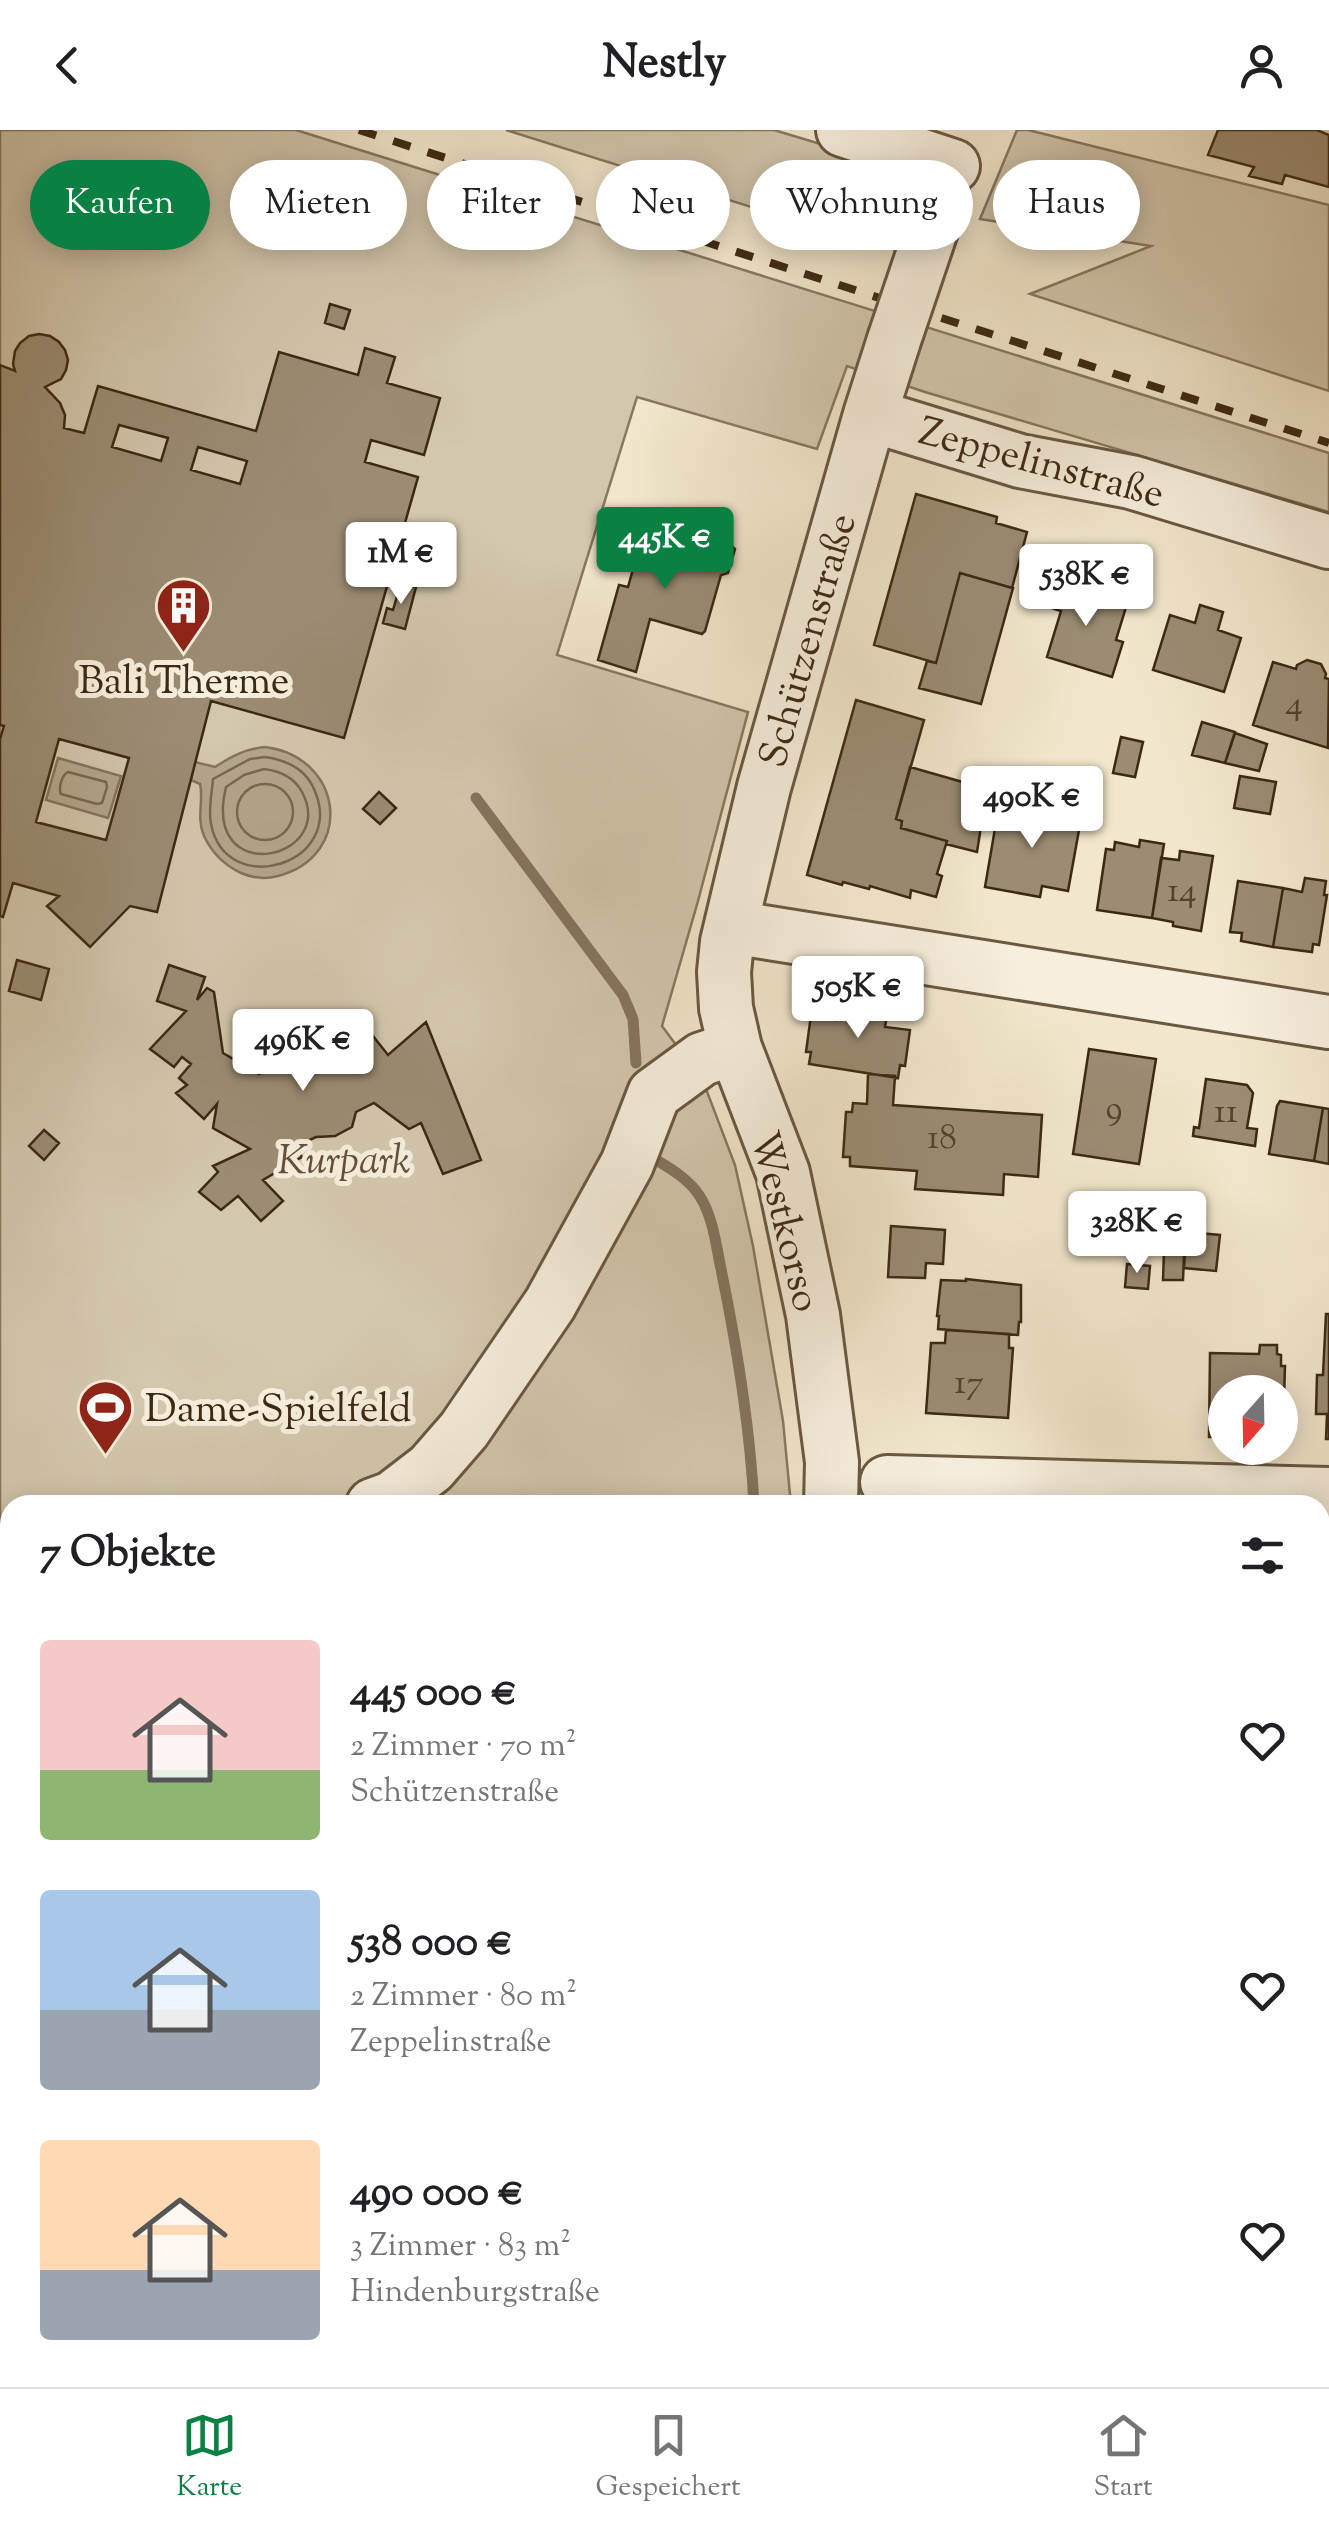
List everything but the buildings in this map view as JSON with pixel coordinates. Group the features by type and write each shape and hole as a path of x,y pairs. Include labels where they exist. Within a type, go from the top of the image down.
{"street":[{"path":"843,130 933,160"},
{"name":"Schützenstraße","path":"729,935 764,788 881,380 926,250"},
{"name":"Zeppelinstraße","path":"881,380 1020,461 1131,482 1329,542"},
{"path":"729,935 1329,1022"},
{"name":"Westkorso","path":"729,935 724,972 726,1008 736,1048 783,1172 813,1315 832,1462 831,1495"},
{"path":"396,1495 431,1468 464,1430 550,1304 627,1164 654,1094 702,1059 736,1048"},
{"path":"887,1482 1329,1494"}],"green space":[{"name":"Kurpark","path":"0,130 296,130 392,160 230,160 230,250 407,250 407,165 427,171 427,250 576,250 576,218 596,224 596,250 680,250 1329,453 1329,512 847,366 817,449 637,397 557,655 748,712 662,1026 703,1081 735,1165 783,1421 790,1495 0,1495"},
{"path":"506,130 774,130 874,160 750,160 750,207 730,200 730,160 602,160"},
{"path":"1017,130 1028,130 1329,205 1329,391 1030,294 1151,246 1140,244 1140,160 1005,160"},
{"path":"993,188 993,221 980,219"}],"water":[{"path":"265,747 291,755 311,769 324,787 330,808 329,829 320,849 303,865 264,878 235,870 211,848 202,829 200,784 191,780 195,762 215,767 251,749"},
{"path":"58,758 121,776 108,818 46,800"}],"waterway":[{"path":"476,798 623,995 633,1019 636,1063"},
{"path":"658,1161 695,1190 711,1221 742,1386 753,1495"}],"railway":[{"path":"359,130 1329,443"}],"place":[{"name":"Bali Therme","path":"184,654"},
{"name":"Dame-Spielfeld","path":"106,1456"}]}
